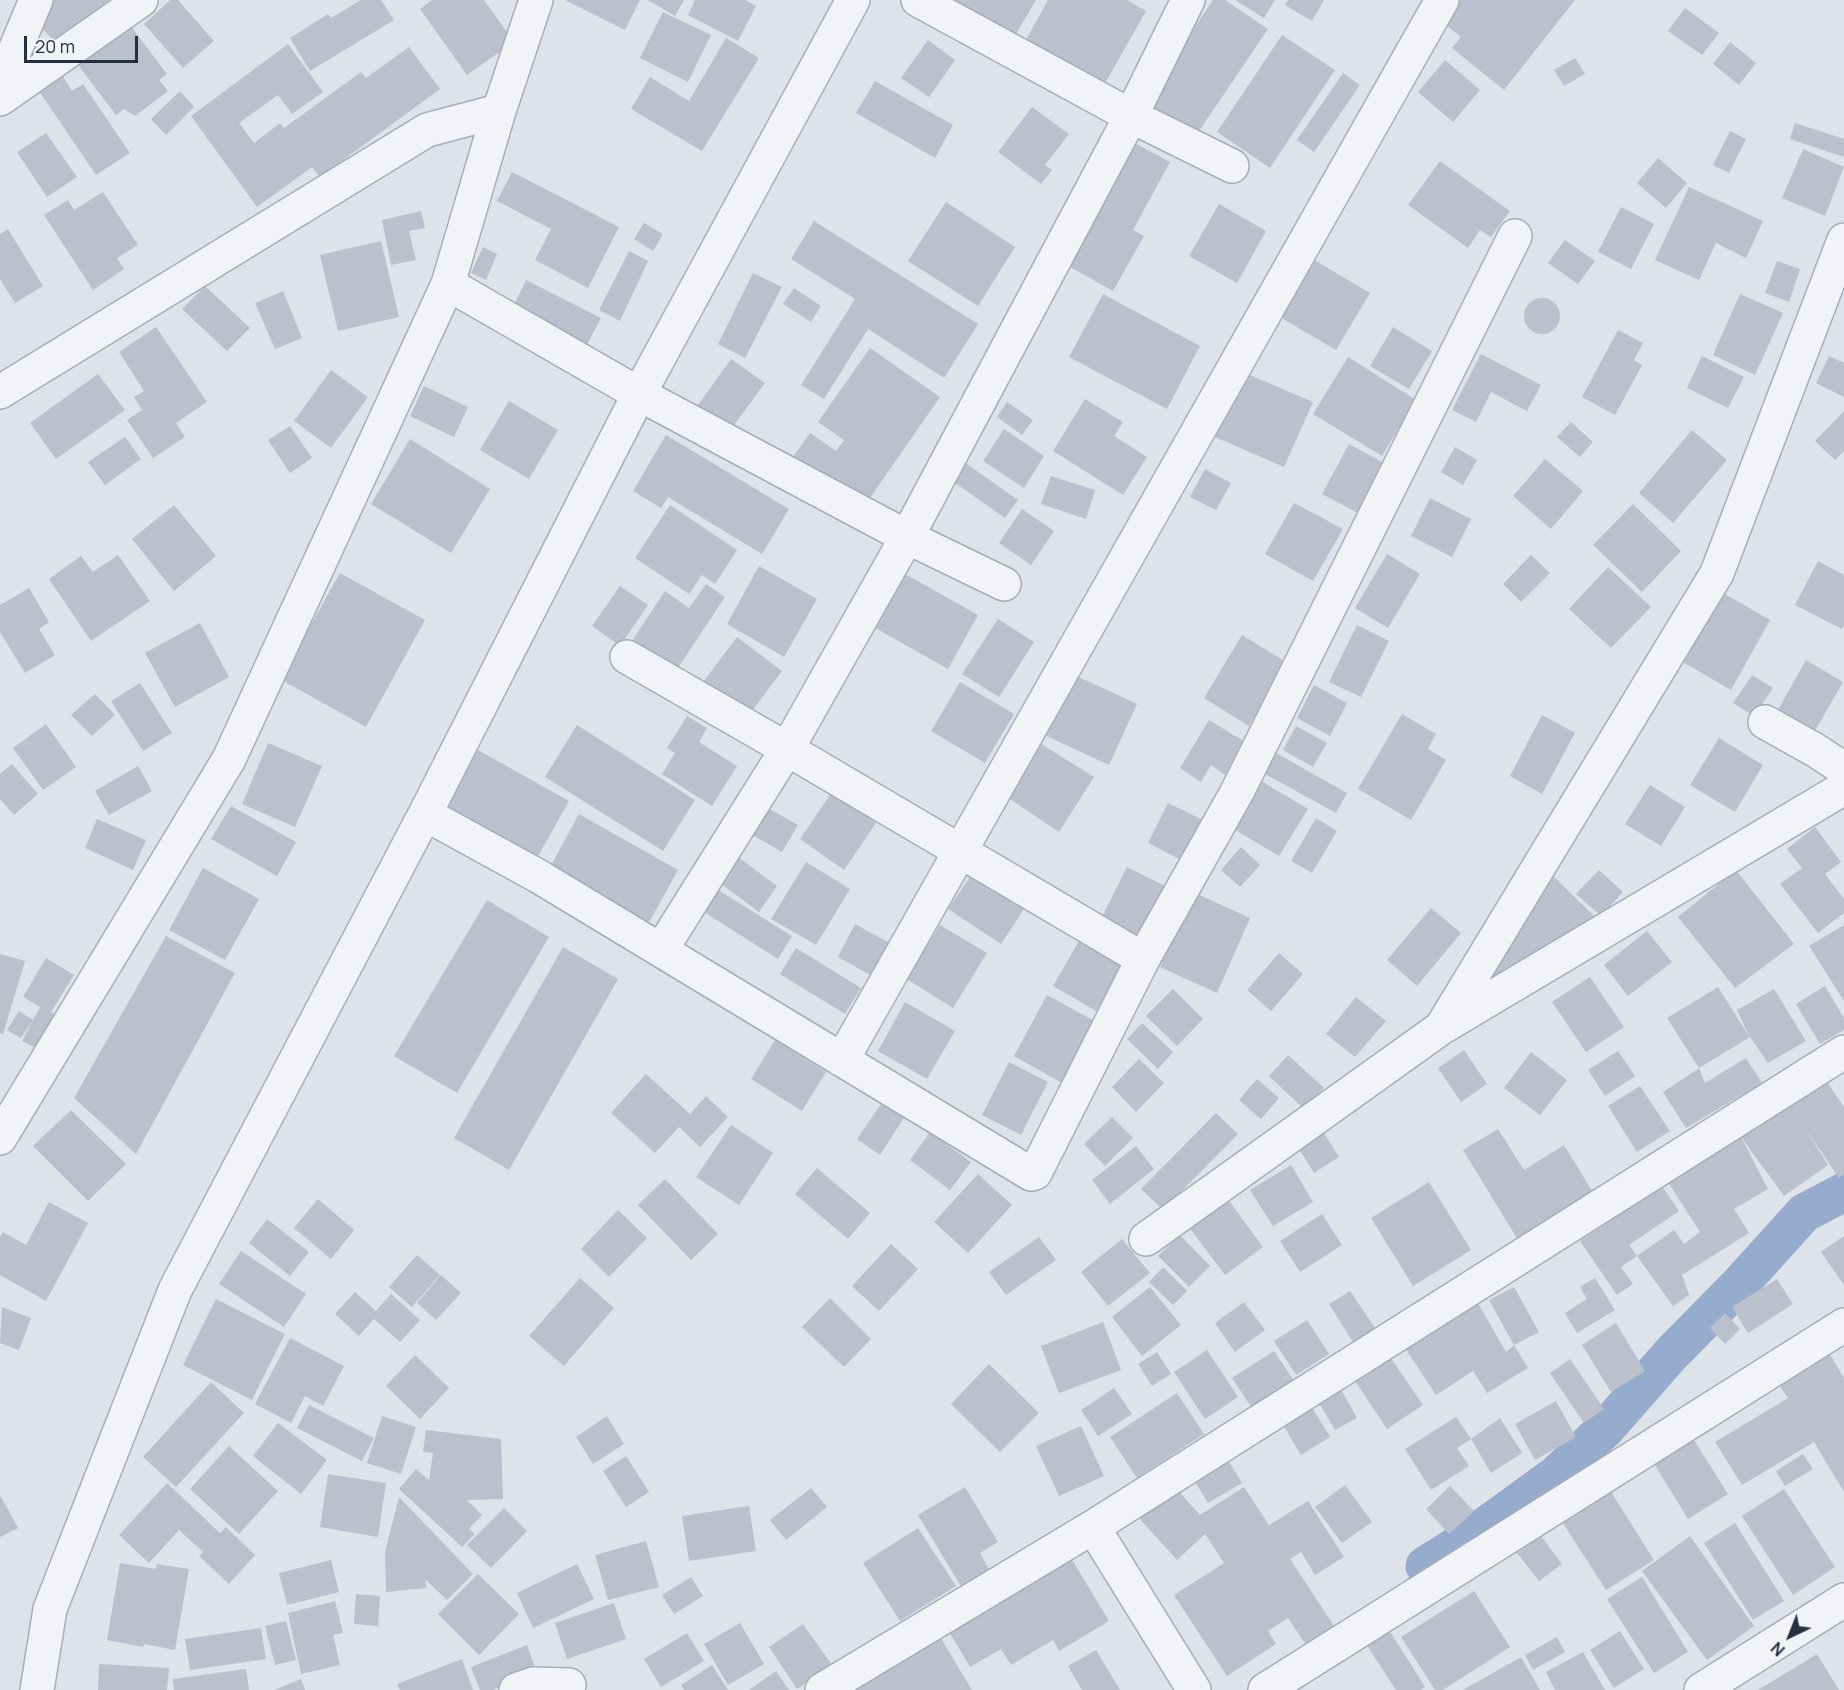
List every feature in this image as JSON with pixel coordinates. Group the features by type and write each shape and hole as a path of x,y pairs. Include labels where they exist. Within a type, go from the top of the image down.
{"street":[{"path":"0,86 36,0"},
{"path":"0,99 141,0"},
{"path":"0,1138 229,759 448,284 499,111 536,0"},
{"path":"37,1690 50,1609 175,1290 425,814 639,394 853,0"},
{"path":"918,0 1131,116 1232,166"},
{"path":"661,950 787,749 907,537 1131,116 1188,0"},
{"path":"842,1060 1442,0"},
{"path":"0,393 427,130 499,111"},
{"path":"425,814 538,876 1031,1174 1035,1173 1143,960 1238,792 1515,236"},
{"path":"1441,1028 1716,573 1844,240"},
{"path":"448,284 639,394 907,537 1004,584"},
{"path":"627,657 1143,960"},
{"path":"1146,1239 1441,1028 1843,769 1765,722"},
{"path":"822,1690 1094,1527 1844,1052"},
{"path":"1265,1690 1844,1325"},
{"path":"1094,1527 1194,1690"},
{"path":"1701,1690 1844,1600"},
{"path":"516,1690 533,1684 569,1685"}],"building":[{"path":"41,0 109,0 55,42 31,17"},
{"path":"170,0 178,0 214,41 183,68 144,24"},
{"path":"361,0 381,0 394,20 310,71 290,38 328,14 331,18"},
{"path":"432,0 484,0 514,42 467,75 420,9"},
{"path":"565,0 640,0 625,30"},
{"path":"648,0 684,0 675,16"},
{"path":"695,0 745,0 756,6 738,41 688,15"},
{"path":"947,0 1036,0 1013,39"},
{"path":"1048,0 1127,0 1146,11 1099,94 1021,49"},
{"path":"1213,0 1225,0 1268,29 1193,140 1142,105"},
{"path":"1235,0 1275,0 1264,18"},
{"path":"1288,0 1324,0 1312,21 1285,5"},
{"path":"1459,0 1575,0 1504,90 1452,48 1461,37 1442,22"},
{"path":"1685,8 1719,33 1702,55 1668,31"},
{"path":"663,12 711,35 688,82 640,58"},
{"path":"130,25 167,74 159,80 168,91 135,116 124,109 116,115 78,65"},
{"path":"1282,35 1335,70 1270,168 1217,132"},
{"path":"726,38 759,58 702,151 631,109 650,77 689,101"},
{"path":"928,40 955,60 929,97 901,78"},
{"path":"1730,42 1756,63 1739,85 1713,64"},
{"path":"288,44 323,92 292,114 278,95 239,123 254,143 280,123 284,128 361,72 366,78 409,47 440,89 320,177 312,167 257,207 191,116"},
{"path":"1575,58 1585,74 1564,86 1554,70"},
{"path":"1445,60 1480,90 1453,122 1418,92"},
{"path":"59,70 72,91 83,84 130,153 96,175 35,85"},
{"path":"1343,73 1360,85 1314,152 1297,140"},
{"path":"875,81 953,125 935,158 856,113"},
{"path":"180,91 194,107 166,135 151,119"},
{"path":"1032,107 1069,134 1045,165 1052,170 1041,184 998,152"},
{"path":"1795,123 1844,139 1844,157 1790,139"},
{"path":"1730,131 1746,139 1729,173 1713,165"},
{"path":"46,133 77,177 47,197 17,152"},
{"path":"1129,140 1170,162 1133,230 1144,236 1113,291 1061,262"},
{"path":"1803,149 1844,167 1825,216 1782,198"},
{"path":"1658,158 1687,183 1666,208 1637,183"},
{"path":"1440,161 1510,211 1491,237 1480,230 1468,248 1408,205"},
{"path":"512,172 619,227 588,288 535,260 551,229 497,201"},
{"path":"1689,187 1763,221 1746,258 1716,243 1699,280 1655,260"},
{"path":"103,192 138,245 117,258 124,269 93,290 44,215 68,200 74,210"},
{"path":"946,202 1015,247 978,306 908,261"},
{"path":"1219,204 1266,231 1237,283 1189,256"},
{"path":"1621,207 1654,224 1631,269 1598,252"},
{"path":"421,211 425,228 409,231 416,260 391,265 382,220"},
{"path":"814,221 978,324 944,378 868,329 824,399 801,385 855,299 791,259"},
{"path":"644,223 663,234 653,251 634,239"},
{"path":"8,229 43,286 15,303 0,279 0,234"},
{"path":"1565,240 1595,261 1578,284 1548,263"},
{"path":"381,241 399,317 338,331 320,255"},
{"path":"483,247 497,254 486,280 471,273"},
{"path":"629,251 648,261 620,321 599,310"},
{"path":"1306,255 1370,293 1336,350 1273,313"},
{"path":"1777,261 1800,269 1789,302 1765,293"},
{"path":"753,273 782,287 745,358 718,344"},
{"path":"526,280 601,318 584,350 510,313"},
{"path":"205,286 250,328 227,351 182,309"},
{"path":"794,288 821,306 811,322 783,304"},
{"path":"283,291 302,338 275,349 255,303"},
{"path":"1103,294 1200,346 1167,409 1069,357"},
{"path":"1740,294 1783,313 1755,375 1713,355"},
{"path":"1542,298 1555,303 1560,316 1555,329 1542,334 1529,329 1524,316 1529,303"},
{"path":"156,327 207,402 176,423 185,437 153,458 127,420 142,410 134,397 144,391 119,352"},
{"path":"1393,327 1432,351 1409,389 1370,366"},
{"path":"1618,330 1643,343 1634,360 1642,365 1615,415 1582,397"},
{"path":"870,348 940,397 863,508 792,458 810,433 836,451 844,440 818,422"},
{"path":"1481,354 1541,385 1527,411 1491,392 1476,422 1452,410"},
{"path":"1702,356 1744,377 1728,408 1687,388"},
{"path":"1829,356 1844,363 1844,397 1816,383"},
{"path":"1348,357 1416,400 1382,456 1313,414"},
{"path":"731,359 765,383 729,432 696,408"},
{"path":"331,370 368,397 331,448 294,421"},
{"path":"1243,372 1313,402 1284,467 1215,437"},
{"path":"98,374 125,410 56,459 30,423"},
{"path":"424,386 468,407 454,437 410,416"},
{"path":"1085,399 1123,422 1114,436 1147,457 1123,495 1053,451"},
{"path":"509,401 558,430 529,479 480,450"},
{"path":"1007,402 1033,420 1022,435 997,417"},
{"path":"1844,411 1844,451 1835,460 1815,441"},
{"path":"1571,422 1593,442 1580,457 1557,437"},
{"path":"290,426 312,458 290,473 268,440"},
{"path":"1004,429 1044,456 1024,488 983,461"},
{"path":"1692,430 1727,460 1673,523 1639,493"},
{"path":"666,435 789,509 762,554 668,497 661,508 633,491"},
{"path":"125,437 141,459 105,485 88,462"},
{"path":"410,439 490,489 451,553 371,504"},
{"path":"1349,444 1384,463 1358,513 1322,494"},
{"path":"1455,447 1477,460 1463,485 1441,472"},
{"path":"957,457 1018,500 1005,518 944,475"},
{"path":"1545,459 1583,491 1551,529 1513,496"},
{"path":"1205,469 1231,483 1216,510 1190,497"},
{"path":"1051,476 1095,490 1086,519 1041,504"},
{"path":"1430,498 1471,519 1452,557 1411,536"},
{"path":"1294,503 1343,529 1313,581 1265,554"},
{"path":"1633,504 1681,551 1642,592 1593,545"},
{"path":"174,505 216,556 174,591 132,539"},
{"path":"670,505 737,550 715,584 702,575 689,594 635,558"},
{"path":"1022,509 1054,531 1031,565 999,543"},
{"path":"1387,554 1420,574 1388,628 1355,608"},
{"path":"118,555 150,601 91,641 49,579 81,556 93,572"},
{"path":"1531,555 1550,573 1521,602 1503,584"},
{"path":"1818,561 1844,575 1844,625 1842,629 1795,605"},
{"path":"759,566 817,599 784,657 727,624"},
{"path":"1608,567 1651,607 1611,648 1569,609"},
{"path":"900,571 978,615 948,669 870,625"},
{"path":"340,573 425,620 366,727 280,679"},
{"path":"706,584 725,597 674,674 630,644 665,591 689,608"},
{"path":"620,586 648,605 620,646 592,626"},
{"path":"29,588 49,622 39,629 55,655 25,673 0,632 0,605"},
{"path":"1723,593 1770,620 1731,690 1683,662"},
{"path":"998,619 1034,642 999,697 962,674"},
{"path":"200,623 229,677 175,707 145,653"},
{"path":"1357,625 1389,641 1361,697 1329,682"},
{"path":"1242,635 1288,663 1249,726 1204,698"},
{"path":"737,637 782,671 745,720 700,686"},
{"path":"1806,660 1843,682 1808,743 1771,722"},
{"path":"1070,673 1137,704 1109,765 1042,734"},
{"path":"1752,675 1773,688 1754,716 1733,703"},
{"path":"960,682 1014,714 985,763 931,731"},
{"path":"140,683 172,733 143,751 111,701"},
{"path":"1314,685 1347,703 1330,736 1297,718"},
{"path":"95,694 115,715 92,736 71,715"},
{"path":"1402,714 1436,734 1428,749 1446,760 1411,820 1358,789"},
{"path":"1542,715 1575,733 1542,794 1510,776"},
{"path":"687,716 707,728 699,742 737,766 712,806 662,774 675,753 667,748"},
{"path":"1209,720 1245,742 1225,775 1211,765 1201,782 1180,768"},
{"path":"46,724 76,767 43,790 13,748"},
{"path":"577,725 695,800 663,851 545,777"},
{"path":"1296,726 1327,743 1313,767 1283,750"},
{"path":"1719,738 1763,765 1735,812 1690,785"},
{"path":"1038,742 1094,777 1059,832 1004,795"},
{"path":"268,743 322,766 295,827 242,804"},
{"path":"478,750 569,801 537,858 446,807"},
{"path":"1276,753 1347,793 1336,813 1265,774"},
{"path":"12,764 38,794 14,815 0,799 0,774"},
{"path":"138,766 152,791 109,815 95,791"},
{"path":"1261,781 1308,809 1279,856 1232,828"},
{"path":"1650,785 1685,807 1661,846 1625,824"},
{"path":"832,792 876,823 844,870 800,839"},
{"path":"759,803 798,825 782,852 744,830"},
{"path":"1168,803 1203,820 1183,861 1148,843"},
{"path":"231,806 296,842 277,876 211,839"},
{"path":"579,814 678,870 647,926 548,871"},
{"path":"1316,818 1337,831 1312,873 1291,861"},
{"path":"97,819 146,840 133,870 85,848"},
{"path":"1815,827 1841,862 1825,874 1844,899 1844,913 1818,933 1780,884 1802,868 1787,849"},
{"path":"1241,847 1260,865 1240,887 1221,870"},
{"path":"734,854 777,886 759,912 716,880"},
{"path":"806,862 850,889 816,945 771,919"},
{"path":"978,865 1030,900 1001,944 948,909"},
{"path":"1543,866 1595,917 1485,987"},
{"path":"1127,867 1171,889 1145,941 1101,919"},
{"path":"203,868 259,899 225,960 169,930"},
{"path":"1599,870 1623,892 1601,916 1576,894"},
{"path":"1736,870 1794,944 1735,988 1678,917"},
{"path":"707,883 792,936 778,959 693,905"},
{"path":"1193,892 1250,918 1217,993 1160,967"},
{"path":"487,900 549,937 457,1093 394,1056"},
{"path":"1431,908 1461,933 1417,986 1387,960"},
{"path":"855,924 897,947 879,980 838,957"},
{"path":"940,925 987,953 953,1008 907,979"},
{"path":"1844,925 1844,1001 1809,946"},
{"path":"1086,929 1129,955 1096,1011 1053,986"},
{"path":"1647,931 1672,962 1628,996 1604,965"},
{"path":"166,936 235,973 136,1154 74,1098"},
{"path":"563,947 618,979 509,1170 454,1138"},
{"path":"796,948 861,988 845,1014 780,974"},
{"path":"1279,953 1303,974 1271,1011 1247,990"},
{"path":"0,954 25,961 3,1034 0,1033"},
{"path":"46,958 74,975 51,1012 63,1018 45,1053 22,1041 40,1007 23,997"},
{"path":"1590,977 1624,1027 1586,1052 1552,1002"},
{"path":"1825,986 1844,1018 1844,1030 1820,1044 1796,1004"},
{"path":"1718,987 1749,1036 1737,1010 1774,989 1806,1041 1768,1063 1750,1037 1699,1068 1667,1018"},
{"path":"1173,989 1203,1019 1177,1046 1146,1016"},
{"path":"1047,995 1096,1022 1062,1083 1014,1056"},
{"path":"1356,997 1386,1021 1355,1057 1326,1034"},
{"path":"905,1002 955,1031 927,1079 878,1051"},
{"path":"19,1011 33,1020 21,1038 7,1030"},
{"path":"1142,1023 1173,1052 1158,1069 1127,1039"},
{"path":"775,1040 826,1072 802,1111 751,1079"},
{"path":"1464,1050 1487,1084 1461,1102 1438,1068"},
{"path":"1618,1051 1635,1076 1605,1096 1588,1070"},
{"path":"1531,1052 1567,1080 1540,1115 1504,1088"},
{"path":"1288,1055 1324,1088 1304,1109 1269,1076"},
{"path":"1746,1058 1762,1083 1686,1128 1663,1092 1699,1068 1705,1083"},
{"path":"1139,1059 1164,1083 1136,1112 1112,1087"},
{"path":"1009,1062 1048,1082 1021,1135 982,1115"},
{"path":"646,1074 690,1114 706,1096 728,1117 700,1147 679,1127 655,1153 611,1113"},
{"path":"1257,1079 1279,1098 1261,1119 1239,1100"},
{"path":"1827,1082 1844,1107 1844,1174 1839,1178 1805,1128 1828,1165 1784,1196 1741,1137"},
{"path":"1640,1086 1670,1131 1637,1152 1608,1106"},
{"path":"883,1101 905,1116 880,1155 857,1139"},
{"path":"71,1110 126,1164 88,1201 33,1146"},
{"path":"1216,1113 1238,1134 1163,1210 1141,1189"},
{"path":"1112,1117 1133,1138 1105,1166 1084,1144"},
{"path":"731,1125 773,1153 739,1205 696,1177"},
{"path":"1498,1129 1524,1170 1564,1145 1594,1194 1518,1240 1463,1150"},
{"path":"930,1132 971,1162 950,1190 910,1160"},
{"path":"1324,1133 1339,1157 1314,1173 1299,1149"},
{"path":"1741,1137 1768,1189 1734,1209 1749,1233 1682,1275 1689,1295 1673,1306 1637,1256 1674,1230 1684,1244 1700,1232 1664,1176"},
{"path":"1136,1146 1154,1169 1110,1204 1092,1180"},
{"path":"1291,1165 1313,1202 1273,1226 1250,1190"},
{"path":"817,1168 870,1213 848,1239 795,1194"},
{"path":"978,1174 1012,1205 968,1253 934,1222"},
{"path":"665,1179 718,1234 691,1260 638,1205"},
{"path":"1429,1182 1471,1250 1413,1286 1371,1218"},
{"path":"1662,1186 1679,1211 1629,1245 1637,1256 1621,1267 1633,1284 1617,1295 1580,1241"},
{"path":"1224,1194 1263,1247 1225,1275 1185,1222"},
{"path":"318,1199 354,1230 331,1259 294,1228"},
{"path":"49,1202 88,1223 46,1301 0,1275 0,1237 3,1232 26,1245"},
{"path":"618,1210 647,1238 609,1277 581,1249"},
{"path":"1322,1214 1342,1245 1300,1272 1280,1241"},
{"path":"267,1219 309,1252 290,1276 249,1243"},
{"path":"1180,1235 1210,1266 1189,1287 1158,1256"},
{"path":"1844,1236 1844,1285 1821,1252"},
{"path":"1039,1237 1056,1260 1006,1295 989,1272"},
{"path":"1122,1239 1150,1273 1108,1306 1081,1272"},
{"path":"891,1244 918,1269 879,1311 852,1286"},
{"path":"241,1251 306,1294 284,1327 219,1284"},
{"path":"417,1255 440,1275 412,1307 389,1287"},
{"path":"1163,1267 1187,1291 1173,1305 1149,1282"},
{"path":"441,1275 461,1293 436,1320 417,1303"},
{"path":"580,1278 614,1308 564,1366 529,1336"},
{"path":"1595,1278 1615,1310 1577,1333 1565,1313 1587,1299 1580,1287"},
{"path":"1777,1279 1793,1304 1748,1333 1732,1307"},
{"path":"1150,1287 1181,1325 1142,1356 1112,1317"},
{"path":"1514,1287 1539,1332 1514,1345 1489,1300"},
{"path":"1350,1291 1375,1328 1353,1342 1329,1304"},
{"path":"355,1292 376,1311 391,1294 420,1320 400,1342 374,1319 359,1336 335,1314"},
{"path":"830,1298 871,1339 844,1367 802,1327"},
{"path":"216,1299 285,1334 252,1400 183,1365"},
{"path":"1244,1302 1265,1330 1235,1352 1215,1323"},
{"path":"1478,1303 1506,1352 1514,1345 1528,1368 1487,1393 1473,1371 1436,1395 1403,1345"},
{"path":"2,1307 31,1318 19,1350 0,1343"},
{"path":"1725,1313 1740,1329 1725,1344 1710,1328"},
{"path":"1307,1320 1329,1354 1296,1375 1274,1341"},
{"path":"1103,1322 1121,1370 1059,1393 1041,1346"},
{"path":"1616,1323 1645,1371 1611,1392 1582,1345"},
{"path":"290,1338 344,1366 323,1406 305,1396 291,1423 255,1404"},
{"path":"1207,1350 1238,1397 1205,1419 1174,1372"},
{"path":"1274,1351 1294,1381 1252,1408 1232,1378"},
{"path":"1386,1351 1423,1405 1387,1429 1351,1375"},
{"path":"1828,1351 1844,1378 1844,1492 1814,1442 1742,1485 1715,1442 1788,1398 1777,1382"},
{"path":"1157,1352 1171,1374 1152,1386 1138,1364"},
{"path":"415,1355 449,1388 420,1419 386,1386"},
{"path":"1570,1359 1604,1409 1584,1423 1550,1373"},
{"path":"989,1364 1039,1413 1000,1452 951,1404"},
{"path":"211,1382 244,1413 176,1487 143,1457"},
{"path":"1339,1386 1357,1418 1335,1430 1316,1398"},
{"path":"1114,1388 1132,1414 1098,1436 1081,1410"},
{"path":"1177,1393 1204,1434 1137,1478 1110,1437"},
{"path":"1307,1399 1330,1437 1301,1455 1278,1417"},
{"path":"1556,1401 1576,1437 1535,1460 1515,1424"},
{"path":"309,1405 374,1438 362,1461 297,1428"},
{"path":"382,1416 416,1427 401,1474 367,1463"},
{"path":"607,1416 624,1444 593,1464 576,1437"},
{"path":"1456,1417 1471,1439 1457,1448 1469,1466 1431,1490 1405,1449"},
{"path":"1500,1418 1522,1453 1491,1473 1471,1439"},
{"path":"278,1423 327,1460 301,1494 253,1456"},
{"path":"1081,1426 1104,1476 1059,1496 1036,1446"},
{"path":"426,1430 501,1439 503,1499 467,1500 482,1515 469,1529 475,1534 462,1547 399,1489 416,1469 429,1480 433,1453 423,1452"},
{"path":"1692,1437 1728,1494 1688,1519 1653,1462"},
{"path":"229,1446 278,1491 239,1534 190,1489"},
{"path":"1223,1452 1242,1483 1208,1503 1189,1472"},
{"path":"1803,1454 1813,1469 1785,1486 1776,1471"},
{"path":"626,1456 649,1492 626,1507 603,1471"},
{"path":"328,1474 386,1483 378,1537 320,1527"},
{"path":"167,1483 220,1533 226,1527 255,1555 229,1584 199,1556 203,1552 179,1530 149,1563 119,1535"},
{"path":"1345,1485 1372,1522 1342,1543 1315,1507"},
{"path":"1174,1486 1200,1515 1244,1487 1269,1525 1308,1501 1344,1557 1315,1575 1301,1552 1290,1559 1336,1629 1308,1648 1288,1618 1268,1631 1276,1644 1227,1676 1174,1595 1224,1563 1205,1534 1177,1560 1139,1518"},
{"path":"1450,1486 1474,1511 1449,1534 1426,1509"},
{"path":"965,1487 998,1542 980,1553 990,1571 962,1588 918,1515"},
{"path":"811,1488 827,1507 786,1540 770,1520"},
{"path":"1784,1489 1835,1567 1793,1595 1742,1516"},
{"path":"1611,1492 1654,1560 1606,1590 1563,1523"},
{"path":"0,1495 18,1528 0,1537"},
{"path":"399,1497 473,1574 447,1600 425,1579 427,1588 386,1592 385,1552"},
{"path":"749,1506 756,1551 689,1561 682,1516"},
{"path":"504,1508 527,1531 491,1568 467,1545"},
{"path":"1735,1523 1784,1601 1753,1620 1704,1543"},
{"path":"918,1528 956,1586 900,1621 863,1563"},
{"path":"1541,1536 1562,1564 1539,1581 1517,1553"},
{"path":"1690,1536 1754,1626 1707,1660 1642,1571"},
{"path":"646,1541 659,1587 608,1600 595,1555"},
{"path":"1068,1553 1109,1621 1059,1651 1053,1640 1011,1665 1001,1649 970,1667 944,1623"},
{"path":"331,1560 339,1592 287,1605 279,1573"},
{"path":"120,1563 156,1569 157,1564 189,1569 175,1650 107,1640"},
{"path":"577,1564 594,1599 533,1628 517,1593"},
{"path":"478,1574 519,1614 479,1655 438,1614"},
{"path":"691,1577 703,1596 674,1614 662,1595"},
{"path":"1642,1577 1688,1652 1654,1673 1607,1599"},
{"path":"1474,1591 1510,1647 1443,1690 1435,1690 1401,1637"},
{"path":"356,1594 380,1596 378,1626 354,1624"},
{"path":"335,1601 343,1633 333,1635 340,1665 301,1674 288,1613"},
{"path":"614,1603 626,1639 567,1659 555,1623"},
{"path":"286,1621 296,1660 275,1665 265,1626"},
{"path":"740,1623 764,1664 728,1685 704,1644"},
{"path":"803,1624 832,1665 797,1689 769,1647"},
{"path":"261,1628 266,1659 190,1670 185,1639"},
{"path":"936,1630 972,1690 849,1690"},
{"path":"1389,1630 1425,1687 1421,1690 1396,1690 1366,1644"},
{"path":"1620,1631 1644,1669 1614,1688 1590,1650"},
{"path":"687,1633 704,1661 661,1687 644,1659"},
{"path":"1557,1637 1565,1652 1533,1670 1525,1655"},
{"path":"527,1645 537,1673 493,1690 480,1690 471,1667"},
{"path":"1096,1650 1120,1690 1082,1690 1068,1666"},
{"path":"1583,1652 1605,1690 1555,1690 1546,1672"},
{"path":"1817,1654 1839,1690 1758,1690"},
{"path":"1521,1657 1540,1690 1463,1690"},
{"path":"462,1659 473,1690 400,1690 397,1684"},
{"path":"99,1664 169,1668 167,1690 98,1690"},
{"path":"712,1665 728,1690 684,1690 681,1685"},
{"path":"246,1669 249,1690 174,1690 173,1679"},
{"path":"776,1671 789,1690 749,1690"},
{"path":"301,1679 305,1690 274,1690"}],"waterway":[{"path":"1425,1566 1469,1538 1556,1475 1607,1427 1671,1354 1739,1285 1804,1213 1844,1192"}]}
